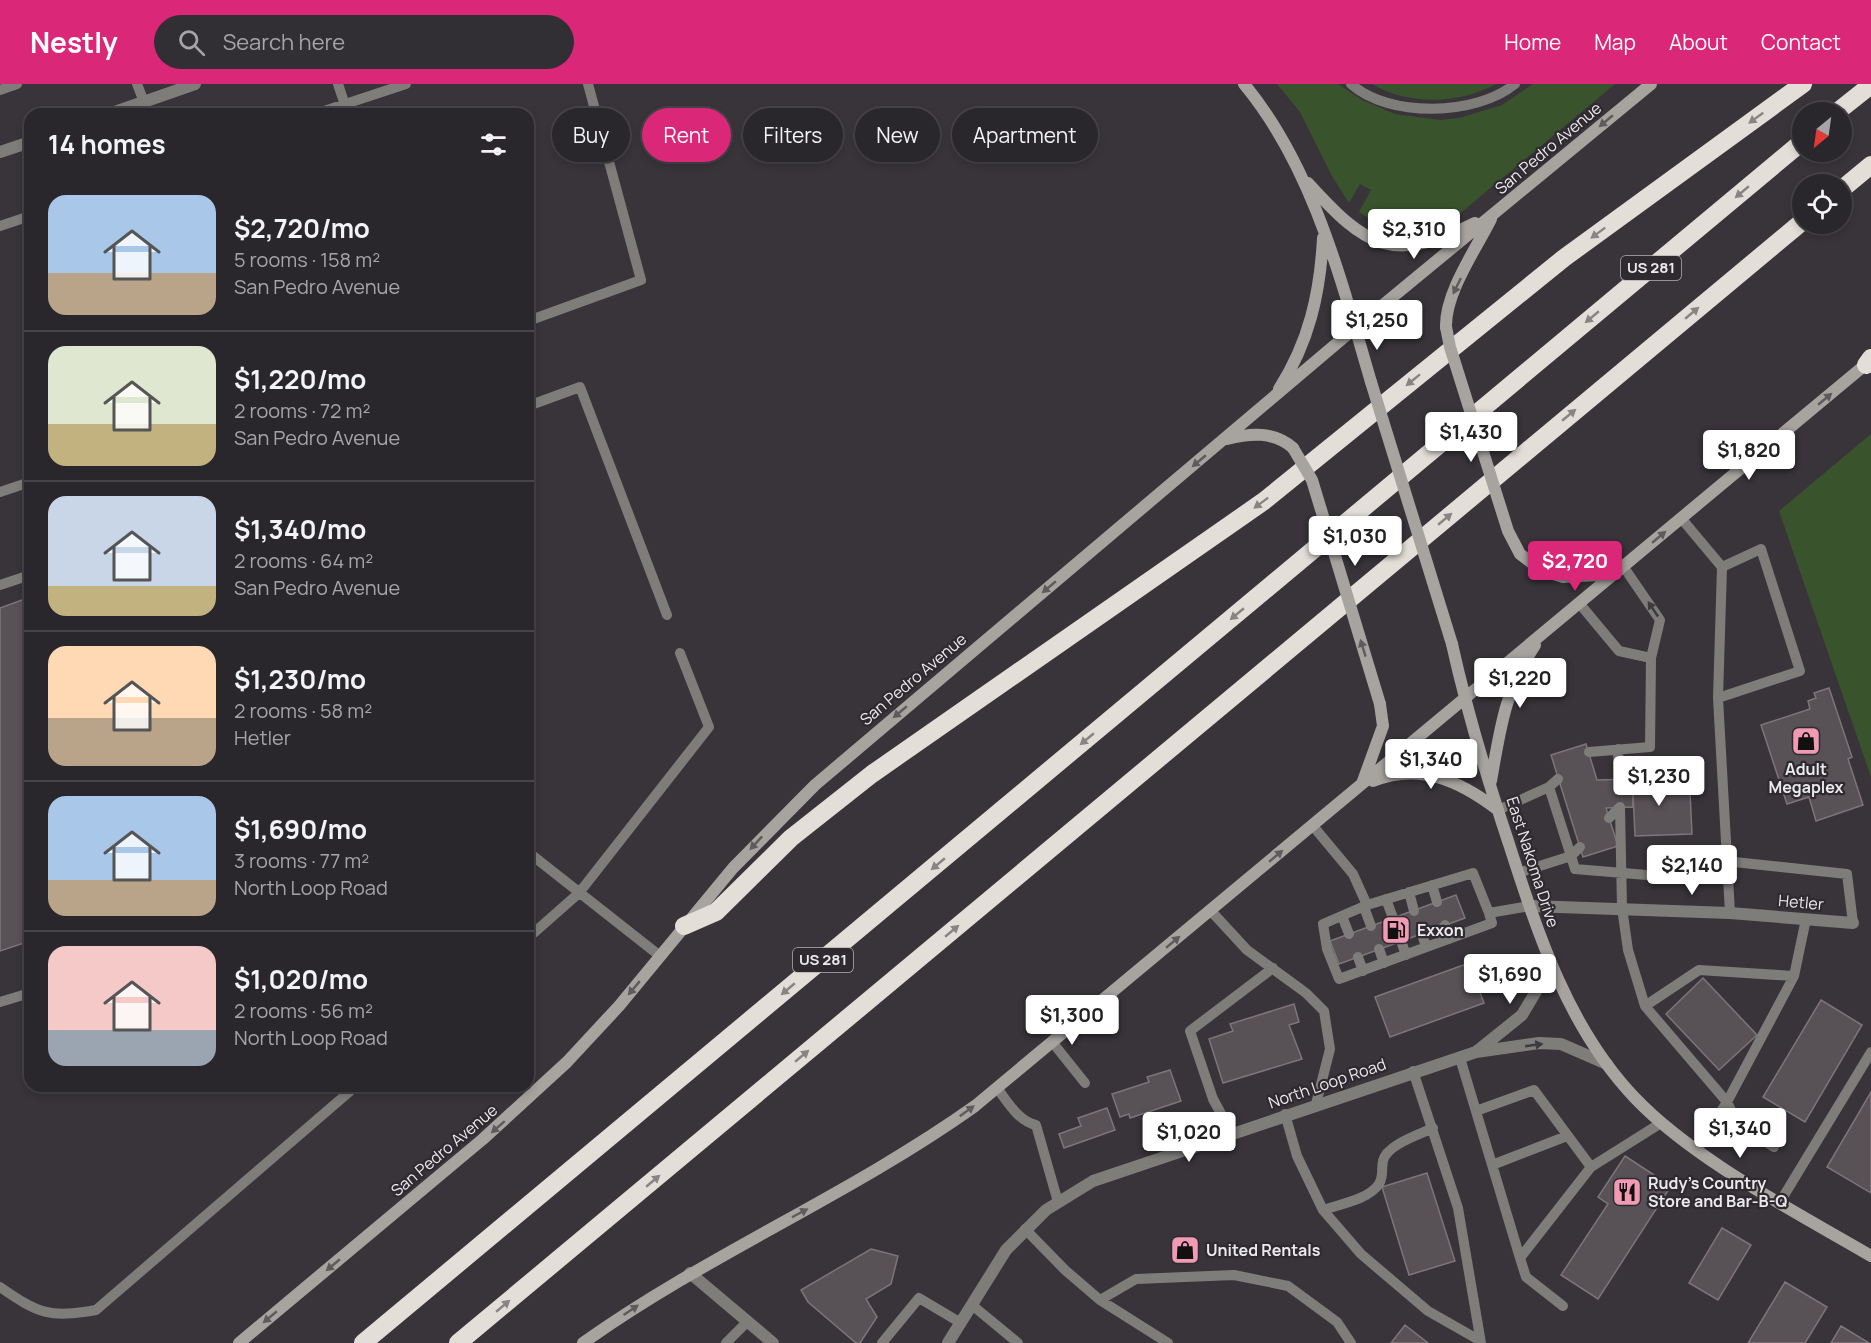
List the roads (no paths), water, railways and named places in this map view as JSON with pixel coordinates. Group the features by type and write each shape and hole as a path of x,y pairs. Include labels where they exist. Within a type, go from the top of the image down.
{"highway":[{"path":"684,926 716,912 791,838 872,774 1264,501 1564,258 1803,84"},
{"path":"1850,102 1871,85"},
{"name":"US 281","path":"363,1343 1792,150"},
{"path":"1852,181 1871,165"},
{"path":"458,1343 1792,230"}],"main road":[{"name":"East Nakoma Drive","path":"1244,84 1272,122 1301,176 1323,231 1452,644 1465,700 1498,810 1549,960 1564,994 1607,1064 1634,1097 1661,1123 1697,1150 1871,1256"},
{"name":"San Pedro Avenue","path":"239,1343 519,1107 593,1035 759,839 815,785 1274,399 1355,328 1651,84"},
{"path":"1301,176 1342,221 1363,236 1387,245 1402,247 1432,242 1493,215"},
{"path":"1493,215 1453,295 1446,316 1446,327 1450,347 1512,540 1525,559 1541,570 1563,577 1619,570"},
{"path":"1274,399 1302,347 1311,320 1321,280 1323,231"},
{"path":"583,1343 690,1273 893,1160 943,1128 997,1088 1869,361"},
{"path":"1225,440 1266,435 1280,438 1293,448 1312,480 1380,704 1381,734 1361,785"},
{"path":"1491,785 1503,717 1513,682 1546,631"},
{"path":"1361,785 1404,772 1431,774 1464,787 1498,810"}],"street":[{"path":"126,108 195,84"},
{"path":"0,152 24,144"},
{"name":"Hetler","path":"1530,906 1730,913 1853,923"},
{"name":"North Loop Road","path":"1476,1052 1522,1015 1541,983 1549,960"},
{"name":"North Loop Road","path":"948,1343 1006,1250 1025,1229 1058,1202 1093,1181 1119,1170 1285,1114 1476,1052 1539,1043 1561,1044 1607,1064"},
{"path":"690,1273 773,1343"}],"lane":[{"path":"0,90 16,84"},
{"path":"137,84 144,102"},
{"path":"338,84 346,108"},
{"path":"348,108 406,84"},
{"path":"534,319 641,280 588,84"},
{"path":"1351,84 1393,104 1427,110 1468,106 1507,91 1515,84"},
{"path":"0,226 24,218"},
{"path":"534,404 580,387 667,615"},
{"path":"0,492 24,484"},
{"path":"1681,518 1722,567 1718,698 1725,861 1730,913"},
{"path":"1718,698 1800,671 1761,549 1722,567"},
{"path":"1589,752 1650,747 1651,658 1660,620 1619,570"},
{"path":"0,585 24,576"},
{"path":"1579,603 1619,651 1651,658"},
{"path":"534,933 579,894 709,727 680,653"},
{"path":"1618,749 1619,779"},
{"path":"1498,810 1549,787 1558,779"},
{"path":"1549,787 1575,869 1683,878"},
{"path":"1610,818 1620,807 1622,908 1628,950 1645,1006 1727,1102 1737,1123 1774,1147"},
{"path":"1313,826 1353,874 1371,926"},
{"path":"1518,873 1571,856 1580,847"},
{"path":"534,857 660,956"},
{"path":"1725,861 1847,874 1853,923"},
{"path":"1473,873 1492,923 1339,980 1327,949 1323,924 1365,906 1473,873"},
{"path":"1432,885 1437,902"},
{"path":"1409,892 1414,910"},
{"path":"1386,899 1393,918"},
{"path":"1489,914 1530,906"},
{"path":"1210,911 1247,950 1306,993 1324,1011 1330,1049 1316,1104"},
{"path":"1342,916 1349,934"},
{"path":"1697,1150 1727,1102 1794,976 1806,919"},
{"path":"1445,925 1449,939"},
{"path":"1422,934 1426,947"},
{"path":"1401,941 1406,955"},
{"path":"1379,949 1384,963"},
{"path":"1358,957 1363,971"},
{"path":"1232,1132 1213,1099 1190,1031 1273,968"},
{"path":"1645,1006 1699,970 1794,976"},
{"path":"0,1002 24,995"},
{"path":"1053,1043 1085,1083"},
{"path":"1780,1202 1871,1052"},
{"path":"1460,1058 1526,1277 1563,1306"},
{"path":"1413,1071 1458,1208 1480,1341"},
{"path":"997,1088 1020,1116 1036,1125 1058,1202"},
{"path":"1476,1111 1534,1090 1591,1167"},
{"path":"0,1287 33,1310 64,1316 96,1310 349,1092"},
{"path":"1285,1114 1297,1156 1323,1210 1361,1254 1428,1311 1480,1341"},
{"path":"1520,1258 1591,1167 1661,1123"},
{"path":"1323,1210 1362,1197 1378,1185 1383,1173 1383,1159 1387,1153 1406,1139 1433,1128"},
{"path":"1492,1166 1568,1136"},
{"path":"1025,1229 1065,1270 1100,1300 1168,1343"},
{"path":"1100,1300 1136,1279 1234,1275 1288,1286 1337,1322 1351,1343"},
{"path":"882,1343 919,1298 960,1323"},
{"path":"972,1305 1003,1338 1018,1343"},
{"path":"726,1343 748,1322"}],"place":[{"name":"Adult Megaplex","path":"1806,741"},
{"name":"Exxon","path":"1396,930"},
{"name":"Rudy’s Country Store and Bar-B-Q","path":"1627,1192"},
{"name":"United Rentals","path":"1185,1250"}]}
